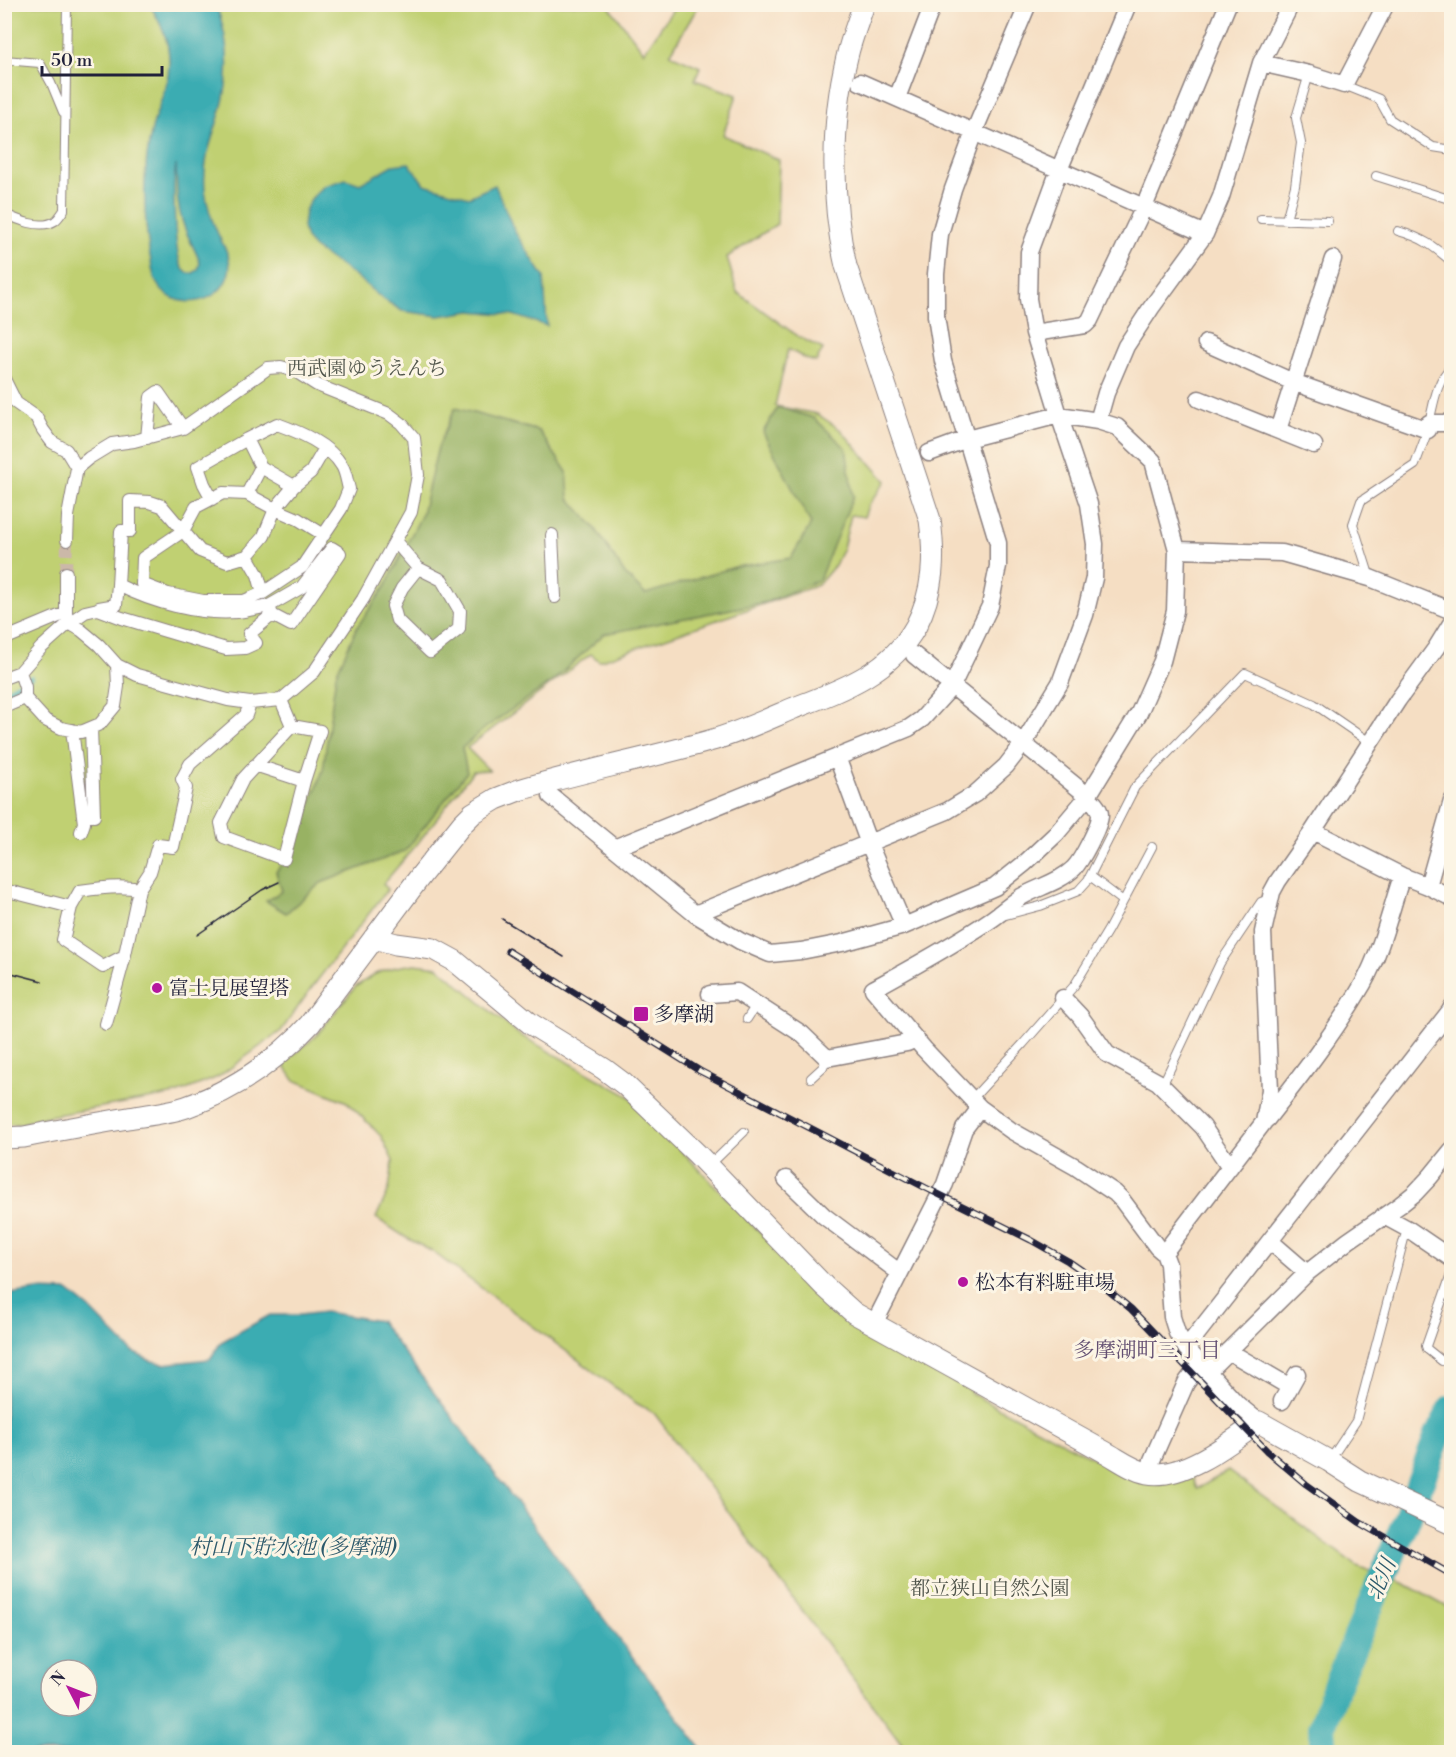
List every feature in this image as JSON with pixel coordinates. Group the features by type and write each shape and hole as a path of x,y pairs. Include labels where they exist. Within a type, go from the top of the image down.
{"street":[{"path":"4,1138 24,1137 178,1109 236,1085 293,1042 310,1024 462,824 473,813 496,799 539,784 711,741 848,687 880,667 915,628 932,578 933,544 930,520 849,275 840,239 838,218 836,151 839,107 847,56 864,4"},
{"path":"897,98 933,4"},
{"path":"614,848 909,728 922,719 952,686 990,606 998,566 998,543 943,361 936,316 936,274 940,234 953,189 974,132 1028,4"},
{"path":"695,914 947,811 975,794 1006,766 1023,744 1060,683 1085,615 1094,578 1095,544 1089,504 1034,333 1028,299 1029,252 1059,170 1128,4"},
{"path":"1034,333 1085,325 1090,320 1144,207 1228,4"},
{"path":"1098,421 1106,393 1126,346 1205,234 1221,197 1261,63 1291,4"},
{"path":"1261,63 1309,74 1344,86 1386,4"},
{"path":"860,82 1205,234"},
{"path":"1278,430 1333,259"},
{"path":"1206,343 1293,382 1429,427 1452,423"},
{"path":"67,540 68,516 78,468 89,458 112,444 134,441 183,428 268,368 281,367 294,371 317,385 389,414 401,423 414,438 418,475 411,512 363,599 315,672 281,700 250,703 228,700 142,677 117,665 99,645 68,618"},
{"path":"4,379 16,403 36,417 52,442 66,450 78,468"},
{"path":"147,438 151,397 158,392 183,428"},
{"path":"1199,399 1314,445"},
{"path":"551,796 695,914 740,941 770,954 801,951 850,941 904,926 994,887 1025,863 1056,834 1088,796 1139,713 1162,661 1175,611 1177,550 1153,461 1117,427 1098,421 1059,415 967,439 929,453"},
{"path":"212,499 198,467 277,424 303,433 325,448 342,466 350,489 341,509 324,535 302,567 266,592 244,601 202,601 168,594 142,584 143,558 183,531 196,507 212,499 223,493 247,494 298,519 324,535"},
{"path":"247,439 261,467 294,486"},
{"path":"4,639 85,612 116,605 121,531 130,531 130,501 150,502 162,506 200,551 227,561 247,556 264,536 275,509 294,486 311,472 325,448"},
{"path":"247,494 261,467"},
{"path":"552,535 555,597"},
{"path":"395,541 418,568 442,580 460,611 459,628 430,652 397,620 393,606 402,588 418,568"},
{"path":"98,609 226,649 245,648 256,643 249,634 272,608 302,587 332,548 340,553 291,625 272,608 236,612 171,606 118,585"},
{"path":"1177,550 1282,553 1370,578 1452,611"},
{"path":"247,556 266,592 271,595 291,581 294,585 273,599 272,608"},
{"path":"4,707 23,683 41,648 68,618 66,573"},
{"path":"1264,1122 1270,1090 1263,933 1271,898 1278,880 1452,622"},
{"path":"914,656 1088,796 1098,808 1100,815 1081,859 1065,875 1022,897 993,919 873,989 916,1039 977,1103 1012,1131 1076,1167 1122,1200 1156,1247 1164,1253 1168,1264 1172,1317 1177,1333 1186,1348 1237,1404 1259,1422 1360,1481 1452,1524"},
{"path":"4,678 23,683 45,720 61,729 81,732 100,724 115,706 118,686 117,665"},
{"path":"281,700 292,726"},
{"path":"106,1024 124,959 139,889 150,872 158,845 173,847 186,788 182,779 190,764 246,715 250,703"},
{"path":"292,726 320,731 304,781 284,859 224,837 221,823 243,779 292,726"},
{"path":"83,815 94,816 91,728"},
{"path":"72,730 84,823 81,832"},
{"path":"837,757 904,926"},
{"path":"255,765 304,781"},
{"path":"1428,886 1452,801"},
{"path":"1313,831 1402,876 1452,898"},
{"path":"1164,1253 1299,1079 1363,983 1380,945 1402,876"},
{"path":"124,959 120,958 103,967 63,940 71,907 80,891 139,889"},
{"path":"4,890 71,907"},
{"path":"374,939 433,949 455,961 531,1024 624,1084 709,1166 854,1313 1134,1468 1149,1473 1168,1473 1185,1468 1231,1442 1259,1422"},
{"path":"710,994 737,992 751,1012 802,1034 827,1058 907,1043 916,1039"},
{"path":"1063,998 1080,1016 1107,1054 1158,1082 1203,1127 1230,1167"},
{"path":"1186,1348 1451,1010"},
{"path":"874,1324 945,1184 964,1129 977,1103"},
{"path":"1149,1473 1152,1460 1186,1383 1228,1351 1308,1273 1415,1192 1452,1150"},
{"path":"786,1179 824,1216 900,1274"},
{"path":"1384,1216 1452,1258"},
{"path":"1270,1241 1308,1273"},
{"path":"1228,1351 1290,1387"}],"lane":[{"path":"4,213 39,225 53,222 64,210 67,4"},
{"path":"4,60 40,63 51,82 66,118"},
{"path":"1286,220 1295,186 1301,143 1296,118 1309,74"},
{"path":"1344,86 1379,99 1390,119 1433,147 1452,150"},
{"path":"1376,176 1452,200"},
{"path":"1261,219 1328,221"},
{"path":"1398,231 1420,237 1452,262"},
{"path":"1370,578 1353,524 1361,501 1415,465 1429,427 1439,384 1452,366"},
{"path":"993,919 1023,911 1077,891 1090,876 1135,787 1245,673 1314,704 1371,743"},
{"path":"977,1103 1023,1044 1074,986 1108,930 1152,847"},
{"path":"1090,876 1123,901"},
{"path":"1162,1086 1220,963 1261,902 1271,898"},
{"path":"811,1078 823,1067 827,1058"},
{"path":"709,1166 744,1132"},
{"path":"1329,1461 1356,1421 1408,1229"},
{"path":"1442,1361 1426,1346 1452,1272"}],"green space":[{"name":"西武園ゆうえんち","path":"5,5 608,5 644,52 676,5 699,5 670,54 700,67 695,80 737,95 723,135 779,160 777,224 727,257 737,292 799,337 823,349 816,362 788,349 775,406 817,414 841,430 886,481 868,506 864,517 851,515 843,548 835,565 818,585 599,661 591,654 467,748 489,770 473,771 418,843 383,884 388,889 281,1031 218,1077 176,1094 44,1117 20,1124 5,1124"},
{"path":"778,407 814,418 846,448 853,497 819,580 767,602 604,634 554,680 485,728 462,748 467,772 405,851 321,883 286,913 266,901 282,891 276,872 296,844 323,770 336,674 357,627 385,587 422,514 438,447 455,408 539,431 567,472 569,498 595,528 625,574 645,594 735,567 791,558 811,524 763,432"},
{"name":"都立狭山自然公園","path":"415,964 438,967 518,1034 629,1096 846,1322 971,1390 970,1393 1127,1476 1191,1473 1197,1489 1228,1471 1357,1566 1405,1584 1451,1609 1451,1752 908,1752 654,1413 636,1403 433,1252 376,1218 389,1189 393,1161 381,1136 347,1102 294,1080 283,1064 317,1035 355,987 375,974"}],"water":[{"path":"150,5 216,5 226,41 227,77 220,114 207,155 205,190 210,213 227,252 230,267 225,283 217,292 196,301 173,298 163,292 156,282 150,256 145,207 145,174 149,141 166,85 169,52 166,38","holes":["176,165 181,216 200,263 198,270 193,273 187,273 184,270 178,251 174,203"]},
{"path":"409,163 424,184 469,197 495,185 515,232 544,277 547,326 513,315 471,311 439,316 402,311 314,248 306,239 303,227 305,211 311,199 324,186 346,179 360,184 393,165"},
{"name":"村山下貯水池 (多摩湖)","path":"37,1290 68,1291 89,1308 132,1352 163,1364 210,1359 221,1342 270,1315 325,1312 380,1321 704,1752 5,1752 5,1295"}],"waterway":[{"path":"4,692 31,677"},
{"name":"北川","path":"1324,1752 1322,1728 1335,1689 1406,1521 1438,1435 1452,1409"}],"tunnel":[{"path":"66,573 67,540"}],"tram line":[{"path":"197,935 262,890 279,882"},
{"path":"502,919 564,957"},
{"path":"4,971 42,981"}],"railway":[{"path":"508,951 700,1071 1068,1261 1131,1309 1267,1451 1306,1484 1359,1522 1452,1575"}],"place":[{"name":"富士見展望塔","path":"157,988"},
{"name":"多摩湖","path":"641,1014"},
{"name":"松本有料駐車場","path":"963,1282"}],"district":[{"name":"多摩湖町三丁目","path":"1147,1350"}]}
